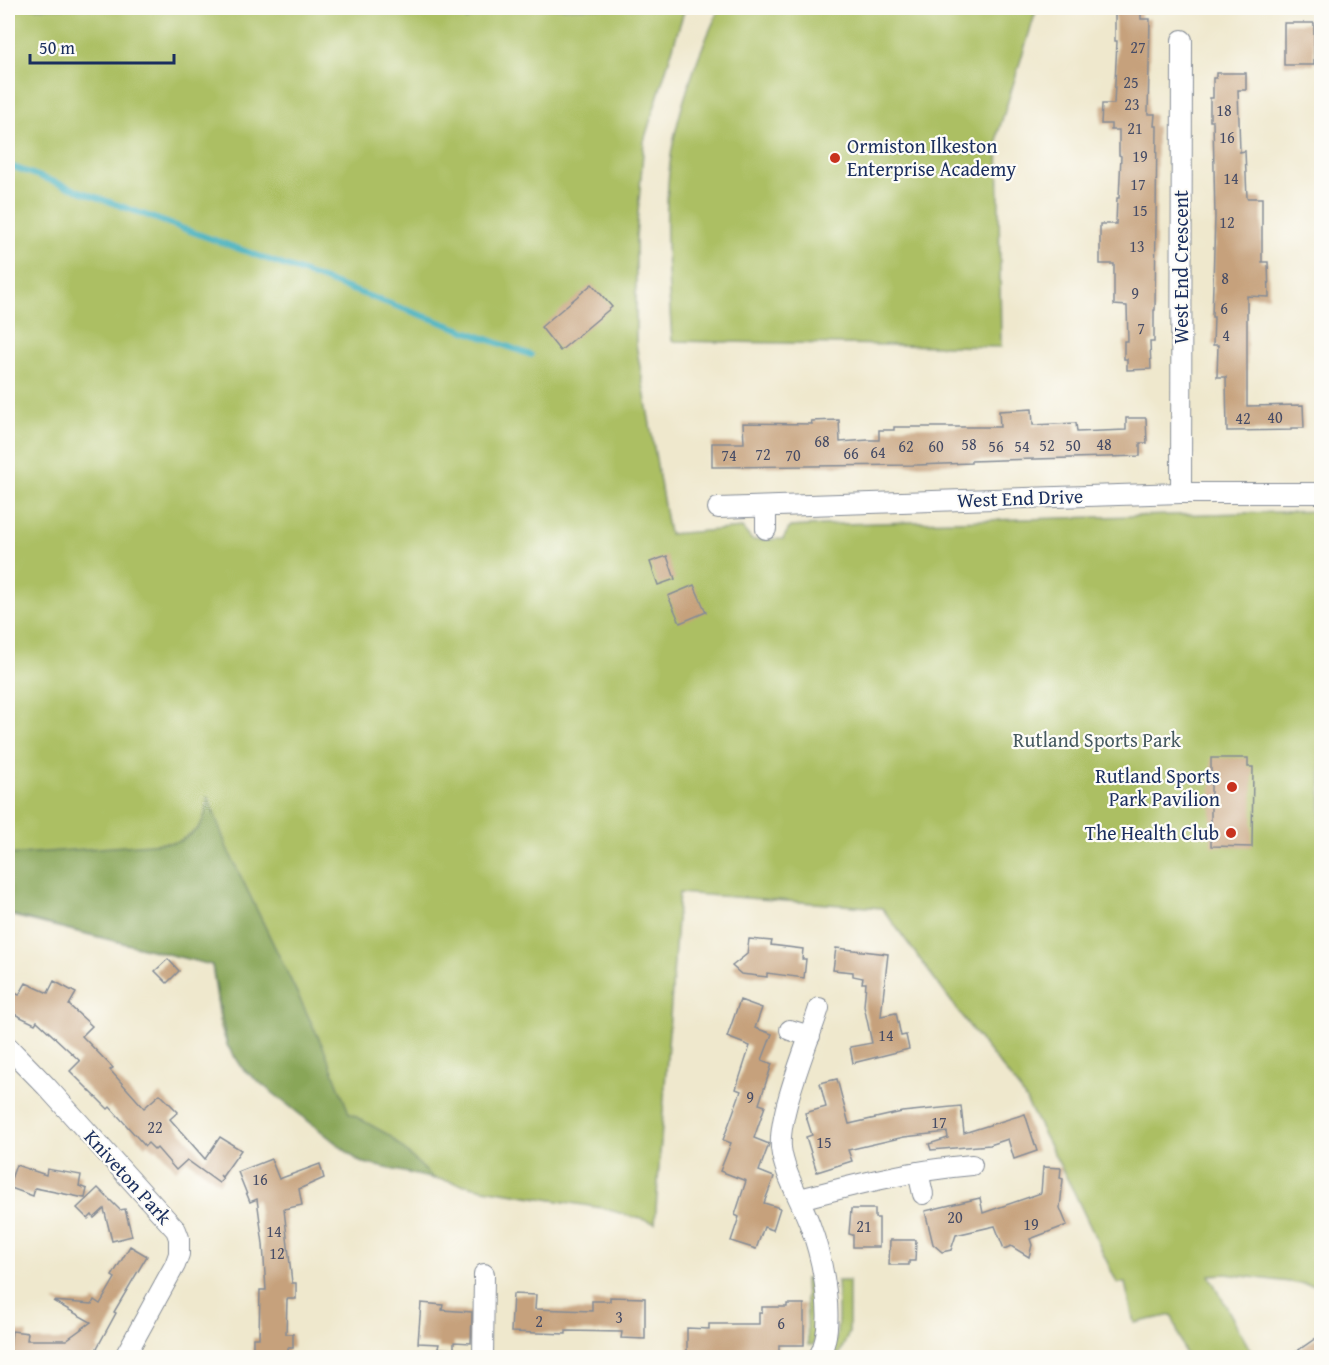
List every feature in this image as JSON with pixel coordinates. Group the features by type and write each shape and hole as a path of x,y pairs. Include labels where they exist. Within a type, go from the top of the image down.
{"street":[{"name":"West End Crescent","path":"1181,493 1182,40"},
{"name":"West End Drive","path":"718,508 1181,493 1322,493"},
{"path":"766,507 766,529"},
{"path":"818,1358 823,1350 827,1330 823,1276 811,1227 785,1163 782,1137 785,1114 819,1008"},
{"path":"790,1030 810,1036"},
{"name":"Kniveton Park","path":"8,1047 176,1230 179,1238 179,1254 171,1275 124,1358"},
{"path":"800,1199 918,1172 972,1166"},
{"path":"918,1172 923,1194"},
{"path":"483,1358 484,1274"}],"green space":[{"name":"Rutland Sports Park","path":"8,8 685,8 644,141 636,237 636,344 669,534 742,528 752,540 783,539 790,527 841,524 1321,511 1321,1286 1226,1274 1209,1275 1254,1357 1186,1357 1172,1315 1134,1323 1125,1283 1117,1283 1074,1192 1021,1091 973,1031 882,908 679,893 655,1223 602,1208 484,1189 360,1162 240,1066 227,1045 221,1027 212,965 8,915"},
{"path":"456,8 481,8 467,20"},
{"name":"Ormiston Ilkeston Enterprise Academy","path":"720,8 1037,8 998,133 1001,347 672,341 667,237 671,158 679,118 689,86 706,38"},
{"path":"208,796 227,848 325,1051 349,1113 389,1135 434,1179 360,1162 244,1070 227,1045 212,965 8,914 8,855 178,842 193,833 201,824"},
{"path":"805,1279 814,1279 817,1309 814,1345 808,1345"},
{"path":"837,1281 849,1281 849,1333 838,1357 830,1357 837,1329"}],"building":[{"path":"1115,8 1141,8 1141,19 1150,19 1148,114 1155,114 1154,126 1157,126 1155,310 1154,342 1150,342 1151,369 1127,370 1127,359 1124,359 1124,341 1128,341 1127,306 1114,305 1114,264 1100,264 1100,224 1116,224 1117,198 1119,198 1121,156 1119,155 1119,130 1111,130 1111,124 1101,124 1102,104 1114,104 1117,41 1115,41"},
{"path":"1284,23 1314,23 1314,65 1284,65"},
{"path":"1216,73 1246,73 1246,90 1238,90 1240,152 1245,151 1247,198 1262,198 1262,262 1268,262 1269,297 1247,296 1247,406 1303,405 1304,428 1227,431 1226,377 1217,377 1218,345 1213,345 1214,317 1212,317 1215,217 1213,121 1210,121 1210,98 1213,98 1213,78 1216,78"},
{"path":"592,284 612,307 560,351 541,327"},
{"path":"1032,409 1033,425 1076,423 1077,432 1126,430 1126,418 1146,418 1147,443 1140,443 1140,456 971,461 971,463 917,465 712,467 712,443 744,443 743,423 812,424 811,421 839,420 840,442 879,440 879,430 894,430 894,427 1000,427 999,411"},
{"path":"667,556 675,579 658,585 650,562"},
{"path":"694,585 706,612 680,623 668,596"},
{"name":"Rutland Sports Park Pavilion","path":"1211,758 1248,758 1248,767 1253,767 1252,847 1211,846"},
{"path":"749,939 772,941 771,945 803,949 802,959 806,959 804,978 767,973 767,977 741,974 732,966 747,954"},
{"path":"836,948 888,954 881,1016 896,1013 901,1036 906,1035 909,1049 853,1063 850,1047 872,1043 864,1006 866,983 862,983 863,978 853,976 853,972 833,970"},
{"path":"168,959 179,971 167,983 155,971"},
{"path":"54,981 76,993 69,1005 92,1026 82,1036 113,1068 110,1070 144,1108 160,1094 178,1112 170,1119 205,1159 220,1137 241,1150 222,1177 220,1175 223,1179 219,1183 187,1160 176,1170 157,1148 155,1150 148,1143 145,1146 110,1107 108,1109 70,1071 80,1061 37,1021 35,1024 8,1011 13,992 19,995 26,983 48,993"},
{"path":"740,1000 762,1008 755,1028 772,1034 762,1060 772,1064 759,1104 765,1106 754,1138 769,1144 759,1171 774,1177 764,1203 780,1208 773,1230 764,1227 756,1249 731,1241 739,1217 735,1215 746,1181 720,1171 731,1143 723,1140 741,1091 736,1089 750,1046 727,1037"},
{"path":"837,1079 849,1124 902,1112 961,1106 964,1133 1025,1114 1037,1151 1014,1159 1008,1139 990,1145 931,1150 929,1144 948,1138 947,1132 904,1137 848,1150 852,1161 817,1172 806,1137 812,1135 805,1113 826,1107 820,1083"},
{"path":"271,1159 279,1179 320,1164 324,1178 299,1189 302,1205 284,1209 292,1283 296,1283 296,1299 287,1299 286,1334 293,1334 293,1348 288,1348 288,1358 253,1358 253,1338 259,1338 260,1290 266,1290 263,1244 257,1199 250,1202 238,1172"},
{"path":"16,1165 46,1175 47,1169 81,1175 79,1186 87,1189 85,1198 35,1188 33,1196 8,1187"},
{"path":"1043,1167 1061,1168 1060,1178 1063,1179 1060,1208 1067,1225 1030,1239 1032,1245 1029,1257 1011,1246 1004,1249 995,1226 956,1235 951,1250 942,1252 933,1244 925,1211 980,1198 983,1213 1041,1193"},
{"path":"98,1188 120,1210 125,1209 132,1236 112,1241 104,1209 94,1218 92,1215 88,1219 77,1208"},
{"path":"851,1209 875,1209 875,1218 879,1218 879,1247 853,1247 853,1235 849,1234"},
{"path":"890,1240 916,1240 915,1261 909,1261 909,1265 889,1265"},
{"path":"130,1246 147,1256 114,1312 116,1313 97,1348 99,1351 90,1358 9,1358 12,1331 28,1333 27,1340 66,1340 91,1322 53,1301 92,1304 94,1300 100,1304 115,1278 112,1276"},
{"path":"513,1294 536,1295 535,1309 592,1311 592,1301 610,1301 610,1297 645,1298 645,1339 621,1338 622,1332 566,1331 566,1334 511,1332"},
{"path":"421,1303 443,1305 442,1310 472,1312 471,1343 454,1342 454,1349 438,1348 439,1344 418,1343"},
{"path":"787,1304 804,1304 804,1345 779,1345 779,1358 687,1358 687,1328 709,1329 709,1324 759,1324 759,1313 762,1313 762,1307 787,1307"},
{"path":"1322,1334 1322,1358 1287,1358"}],"waterway":[{"path":"8,165 531,355"}],"place":[{"name":"Ormiston Ilkeston Enterprise Academy","path":"835,158"},
{"name":"Rutland Sports Park Pavilion","path":"1232,787"},
{"name":"The Health Club","path":"1231,833"}]}
